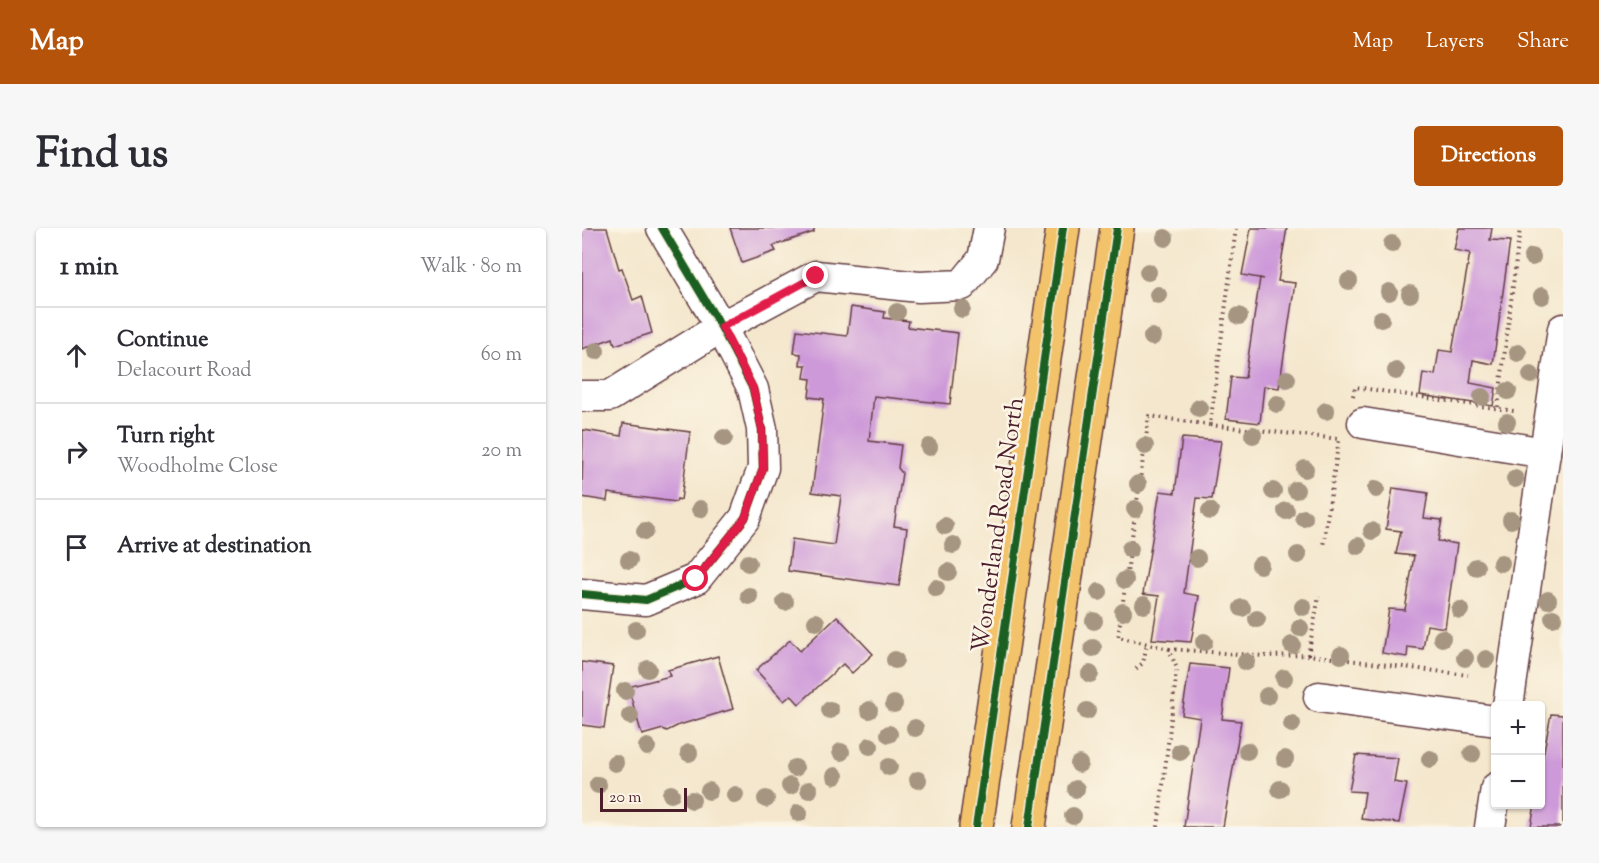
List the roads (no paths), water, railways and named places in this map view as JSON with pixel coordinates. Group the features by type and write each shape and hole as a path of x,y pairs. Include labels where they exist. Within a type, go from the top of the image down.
{"main road":[{"name":"Wonderland Road North","path":"976,827 1063,228"},
{"path":"1029,827 1117,228"}],"street":[{"path":"582,594 646,600 696,579 745,518 763,468 762,429 753,388 722,327 662,228"},
{"path":"582,396 610,396 722,327 816,276 919,287 962,285 983,260 989,228"},
{"path":"1509,701 1563,329"},
{"path":"1363,423 1545,453"},
{"path":"1319,697 1491,721"},
{"path":"1490,827 1493,809"}]}
